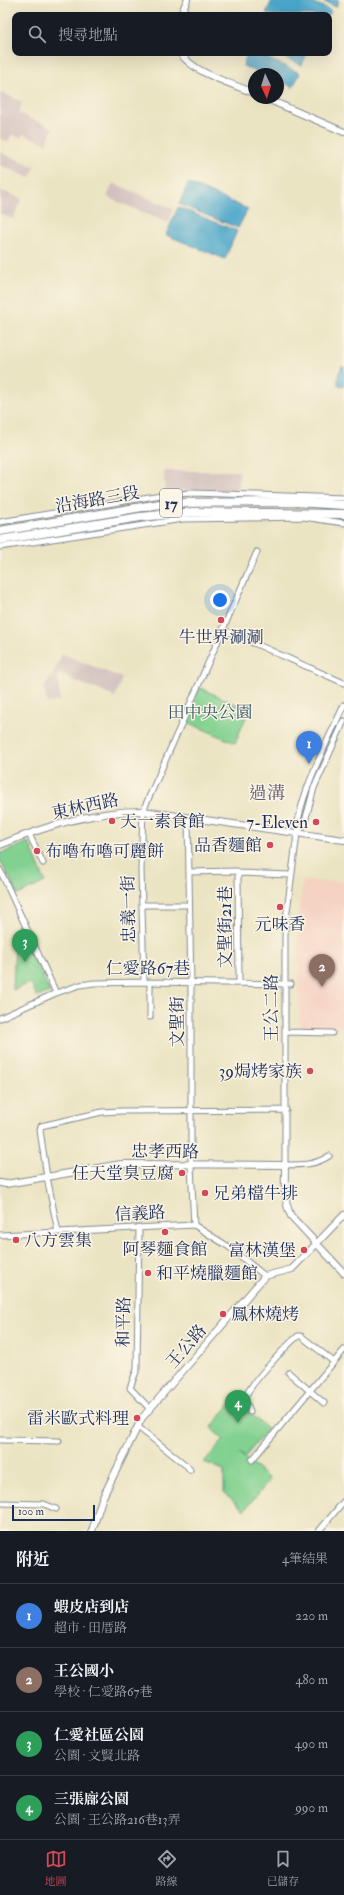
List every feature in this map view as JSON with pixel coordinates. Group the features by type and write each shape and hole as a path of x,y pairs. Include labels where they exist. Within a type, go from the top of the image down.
{"main road":[{"name":"沿海路三段","path":"0,531 137,503 184,498 296,499 344,505"},
{"name":"沿海路三段","path":"0,540 150,519 185,516 344,514"}],"street":[{"path":"182,12 187,0"},
{"path":"182,56 187,62 198,69 248,91"},
{"path":"279,104 344,132"},
{"path":"184,498 185,516"},
{"name":"沿海路三段","path":"296,499 344,498"},
{"name":"沿海路三段","path":"0,522 137,503"},
{"name":"沿海路三段","path":"185,516 303,517 344,523"},
{"name":"沿海路三段","path":"0,547 150,519"},
{"path":"143,811 224,630 257,552"},
{"path":"224,630 344,683"},
{"name":"王公二路","path":"344,705 309,785 297,824 285,927 286,1208 296,1223 344,1273"},
{"path":"297,834 304,825 314,788 344,721"},
{"name":"東林西路","path":"0,845 53,826 101,813 143,811 344,840"},
{"name":"忠義一街","path":"143,811 141,870 144,982"},
{"name":"文聖街","path":"188,818 191,982 191,1166 194,1225"},
{"path":"29,834 43,863"},
{"path":"0,870 56,993"},
{"name":"文聖街21巷","path":"189,872 237,871 238,873 239,983"},
{"path":"238,873 291,875"},
{"path":"143,905 189,905"},
{"path":"150,982 150,1017"},
{"name":"仁愛路67巷","path":"0,1018 56,993 80,985 94,983 191,982 291,984"},
{"path":"286,1032 332,1033"},
{"path":"58,1232 47,1177 40,1130 42,1126 102,1112 121,1110 286,1110"},
{"name":"忠孝西路","path":"0,1183 6,1184 112,1165 310,1165 321,1162 329,1156"},
{"path":"194,1225 229,1247 265,1276 292,1269 344,1215"},
{"name":"信義路","path":"0,1235 194,1225"},
{"name":"和平路","path":"139,1227 137,1369 130,1388 150,1409"},
{"name":"王公路","path":"92,1531 102,1499 138,1427 150,1409 265,1276"},
{"path":"250,1412 245,1402 245,1397 259,1377 298,1336 302,1336 334,1362"},
{"path":"252,1460 311,1392 344,1350"},
{"path":"289,1373 324,1403"},
{"path":"138,1427 190,1470"},
{"path":"0,1440 58,1440"},
{"path":"319,1531 344,1501"},
{"path":"0,1503 44,1504 56,1509"}],"shaded area":[{"path":"0,92 23,102 18,113 53,128 46,144 23,134 21,138 12,134 8,142 0,138"},
{"path":"0,152 35,167 30,178 0,165"},
{"path":"113,183 174,209 168,223 107,197"},
{"path":"0,190 22,199 13,219 0,214"},
{"path":"164,471 240,471 238,490 165,491"},
{"path":"62,654 122,678 115,697 58,674 60,701 47,703 44,688 54,672"},
{"path":"303,881 344,881 344,1026 300,1027 298,916"}],"green space":[{"name":"田中央公園","path":"200,688 249,710 235,743 185,721"},
{"path":"29,842 45,882 18,895 0,860 0,854"},
{"path":"25,938 50,992 37,997 31,983 13,990 15,941"},
{"path":"234,1399 268,1429 245,1457 239,1453 270,1480 244,1510 224,1492 224,1470 204,1462 224,1440 211,1428"}],"water":[{"path":"272,0 311,3 325,7 331,11 330,12 266,12"},
{"path":"320,0 339,0 336,7"},
{"path":"246,56 263,56 300,73 293,87 284,83 284,68 248,68 243,66"},
{"path":"280,56 306,56 302,65"},
{"path":"188,183 248,209 238,228 179,204"},
{"path":"178,207 237,231 225,259 166,235"},
{"path":"342,366 344,367 344,387 338,385 338,375"}],"place":[{"name":"牛世界涮涮","path":"221,620"},
{"name":"蝦皮店到店","path":"309,764"},
{"name":"天一素食館","path":"112,821"},
{"name":"7-Eleven","path":"316,822"},
{"name":"品香麵館","path":"270,845"},
{"name":"布嚕布嚕可麗餅","path":"37,851"},
{"name":"元味香","path":"280,907"},
{"name":"仁愛社區公園","path":"25,962"},
{"name":"王公國小","path":"322,987"},
{"name":"39焗烤家族","path":"310,1071"},
{"name":"任天堂臭豆腐","path":"182,1173"},
{"name":"兄弟檔牛排","path":"205,1193"},
{"name":"阿琴麵食館","path":"165,1232"},
{"name":"八方雲集","path":"16,1240"},
{"name":"富林漢堡","path":"304,1250"},
{"name":"和平燒臘麵館","path":"148,1273"},
{"name":"鳳林燒烤","path":"223,1314"},
{"name":"雷米歐式料理","path":"137,1418"},
{"name":"三張廍公園","path":"238,1423"}],"district":[{"name":"過溝","path":"267,793"}]}
